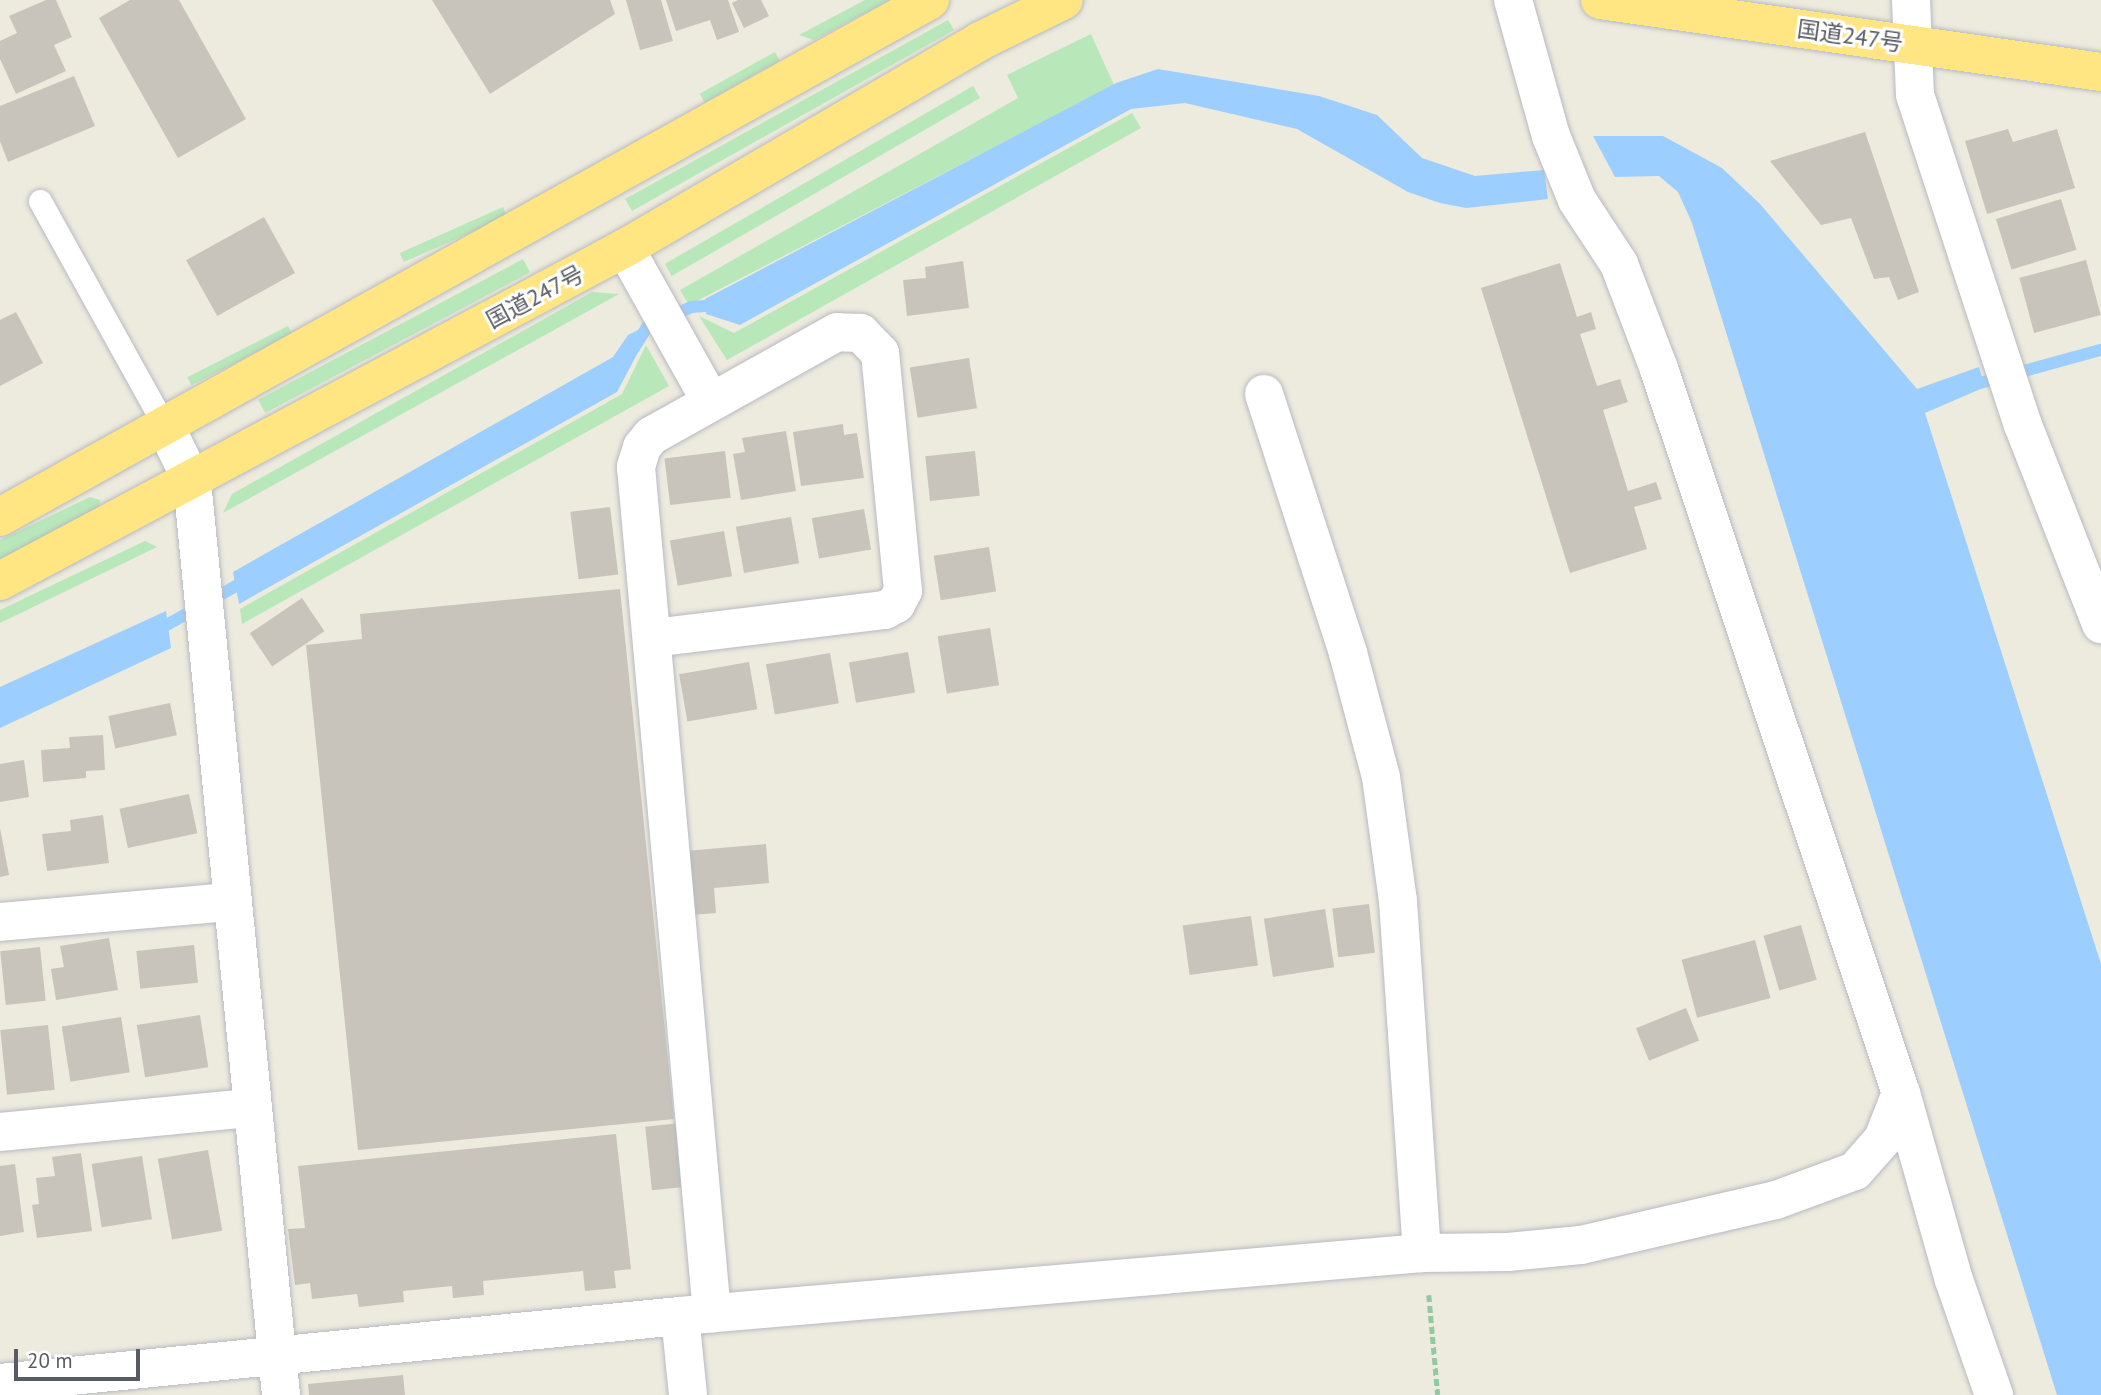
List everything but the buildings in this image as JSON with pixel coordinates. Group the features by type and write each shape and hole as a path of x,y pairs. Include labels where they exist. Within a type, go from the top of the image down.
{"highway":[{"path":"0,517 166,428 930,0"},
{"path":"980,41 1033,0"},
{"name":"国道247号","path":"0,580 192,481 625,248 980,41 1064,0"},
{"name":"国道247号","path":"1600,0 2101,72"}],"street":[{"path":"1513,0 1551,135 1577,200 1619,264 1660,369 1901,1093 1954,1280 1994,1395"},
{"path":"1911,0 1915,95 2019,412 2098,606"},
{"path":"625,248 711,402"},
{"path":"653,638 885,610 896,604 903,591 880,353 861,333 837,332 651,436 642,447 636,467 653,638 696,1315 688,1395"},
{"path":"1264,394 1348,653 1381,777 1398,901 1422,1253"},
{"path":"166,428 192,481 230,902 279,1377"},
{"path":"0,922 230,902"},
{"path":"0,1383 279,1377 696,1315 1422,1253 1507,1252 1581,1245 1776,1200 1855,1171 1883,1139 1901,1093"},
{"path":"0,1132 251,1108"}],"lane":[{"path":"40,201 166,428"}],"path":[{"path":"1422,1253 1438,1395"}],"green space":[{"path":"865,0 890,0 814,40 799,35"},
{"path":"948,20 954,30 632,211 625,199"},
{"path":"1091,34 1114,85 689,305 680,290 1018,98 1007,75"},
{"path":"775,52 780,61 705,102 700,94"},
{"path":"973,86 980,98 672,276 665,264"},
{"path":"1132,113 1141,128 727,360 699,316 734,333"},
{"path":"503,207 507,216 404,262 400,253"},
{"path":"523,259 530,272 265,413 258,400"},
{"path":"592,292 619,294 223,513 232,494"},
{"path":"288,326 292,334 191,385 187,377"},
{"path":"646,345 669,386 242,624 240,609 622,394"},
{"path":"90,497 100,500 99,512 0,560 0,540"},
{"path":"145,541 157,547 0,623 0,610"}],"water":[{"path":"1158,69 1319,96 1377,115 1422,158 1475,176 1544,170 1548,199 1466,208 1440,203 1408,192 1297,129 1185,103 1131,109 740,325 706,314 705,299 1116,83"},
{"path":"1593,136 1663,136 1722,168 1760,204 1917,389 1979,367 1985,387 1925,413 2101,964 2101,1395 2057,1395 1692,223 1678,192 1659,176 1615,177"},
{"path":"640,329 644,341 617,392 239,604 233,572 613,357 628,335"},
{"path":"166,611 171,648 0,728 0,687"}],"waterway":[{"path":"634,348 647,327 691,307 722,305"},
{"path":"1969,386 2101,350"},
{"path":"156,631 250,578"}]}
